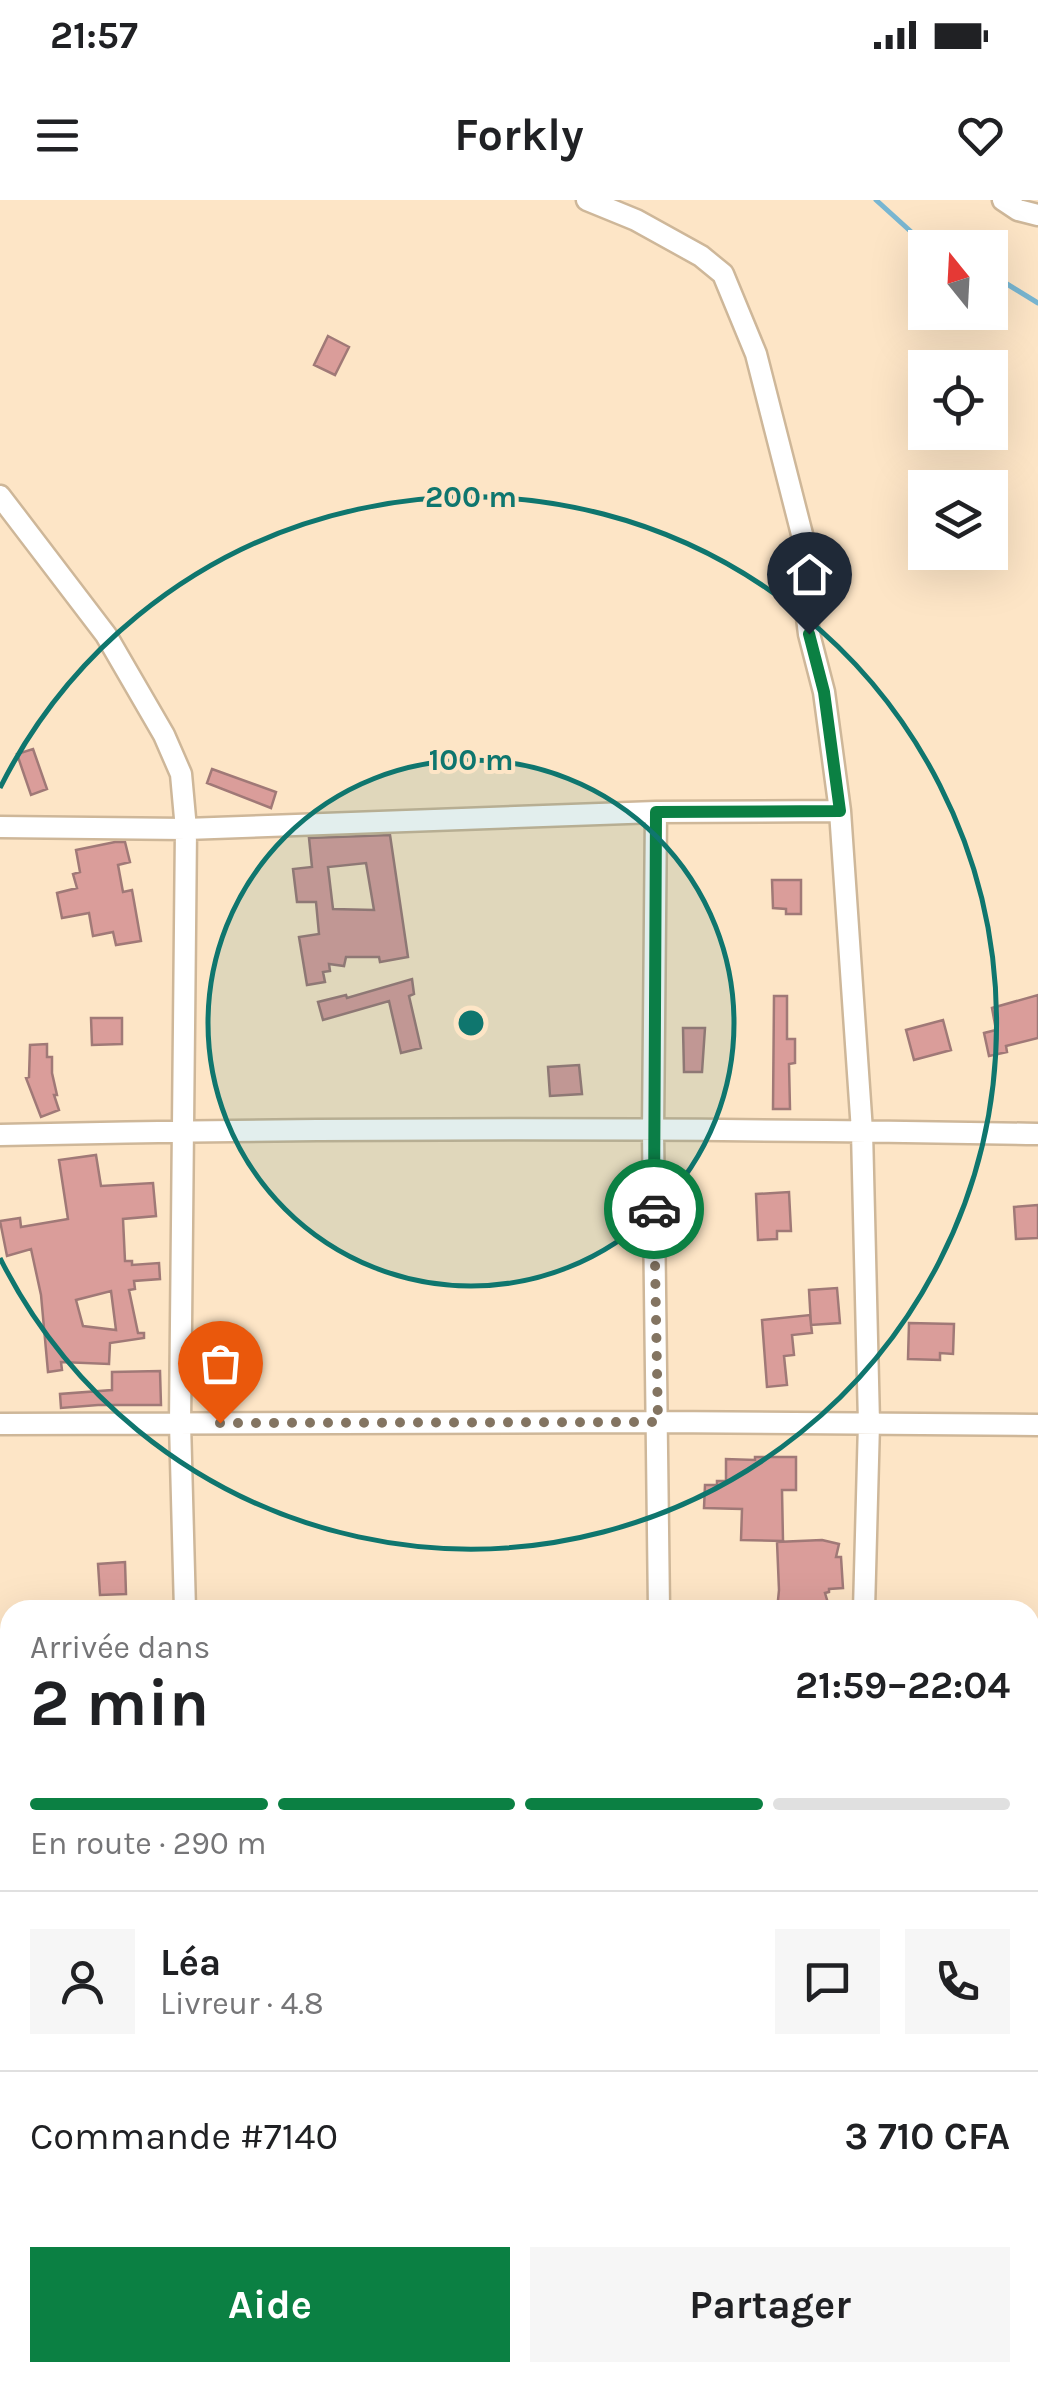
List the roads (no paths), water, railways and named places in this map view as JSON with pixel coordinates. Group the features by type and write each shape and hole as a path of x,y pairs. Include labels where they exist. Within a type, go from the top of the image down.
{"street":[{"path":"587,200 636,220 722,274 749,338 801,524 806,550 803,585 809,634 824,692 840,811 862,1131 869,1424 864,1600"},
{"path":"1003,200 1038,216"},
{"path":"0,496 106,635 164,736 181,774 186,830 180,1423 184,1600"},
{"path":"0,827 186,830 656,812 840,811"},
{"path":"656,812 652,1132 658,1600"},
{"path":"0,1135 182,1131 1038,1134"},
{"path":"0,1424 1038,1425"}],"waterway":[{"path":"876,200 909,230"},
{"path":"1008,285 1038,303"}]}
